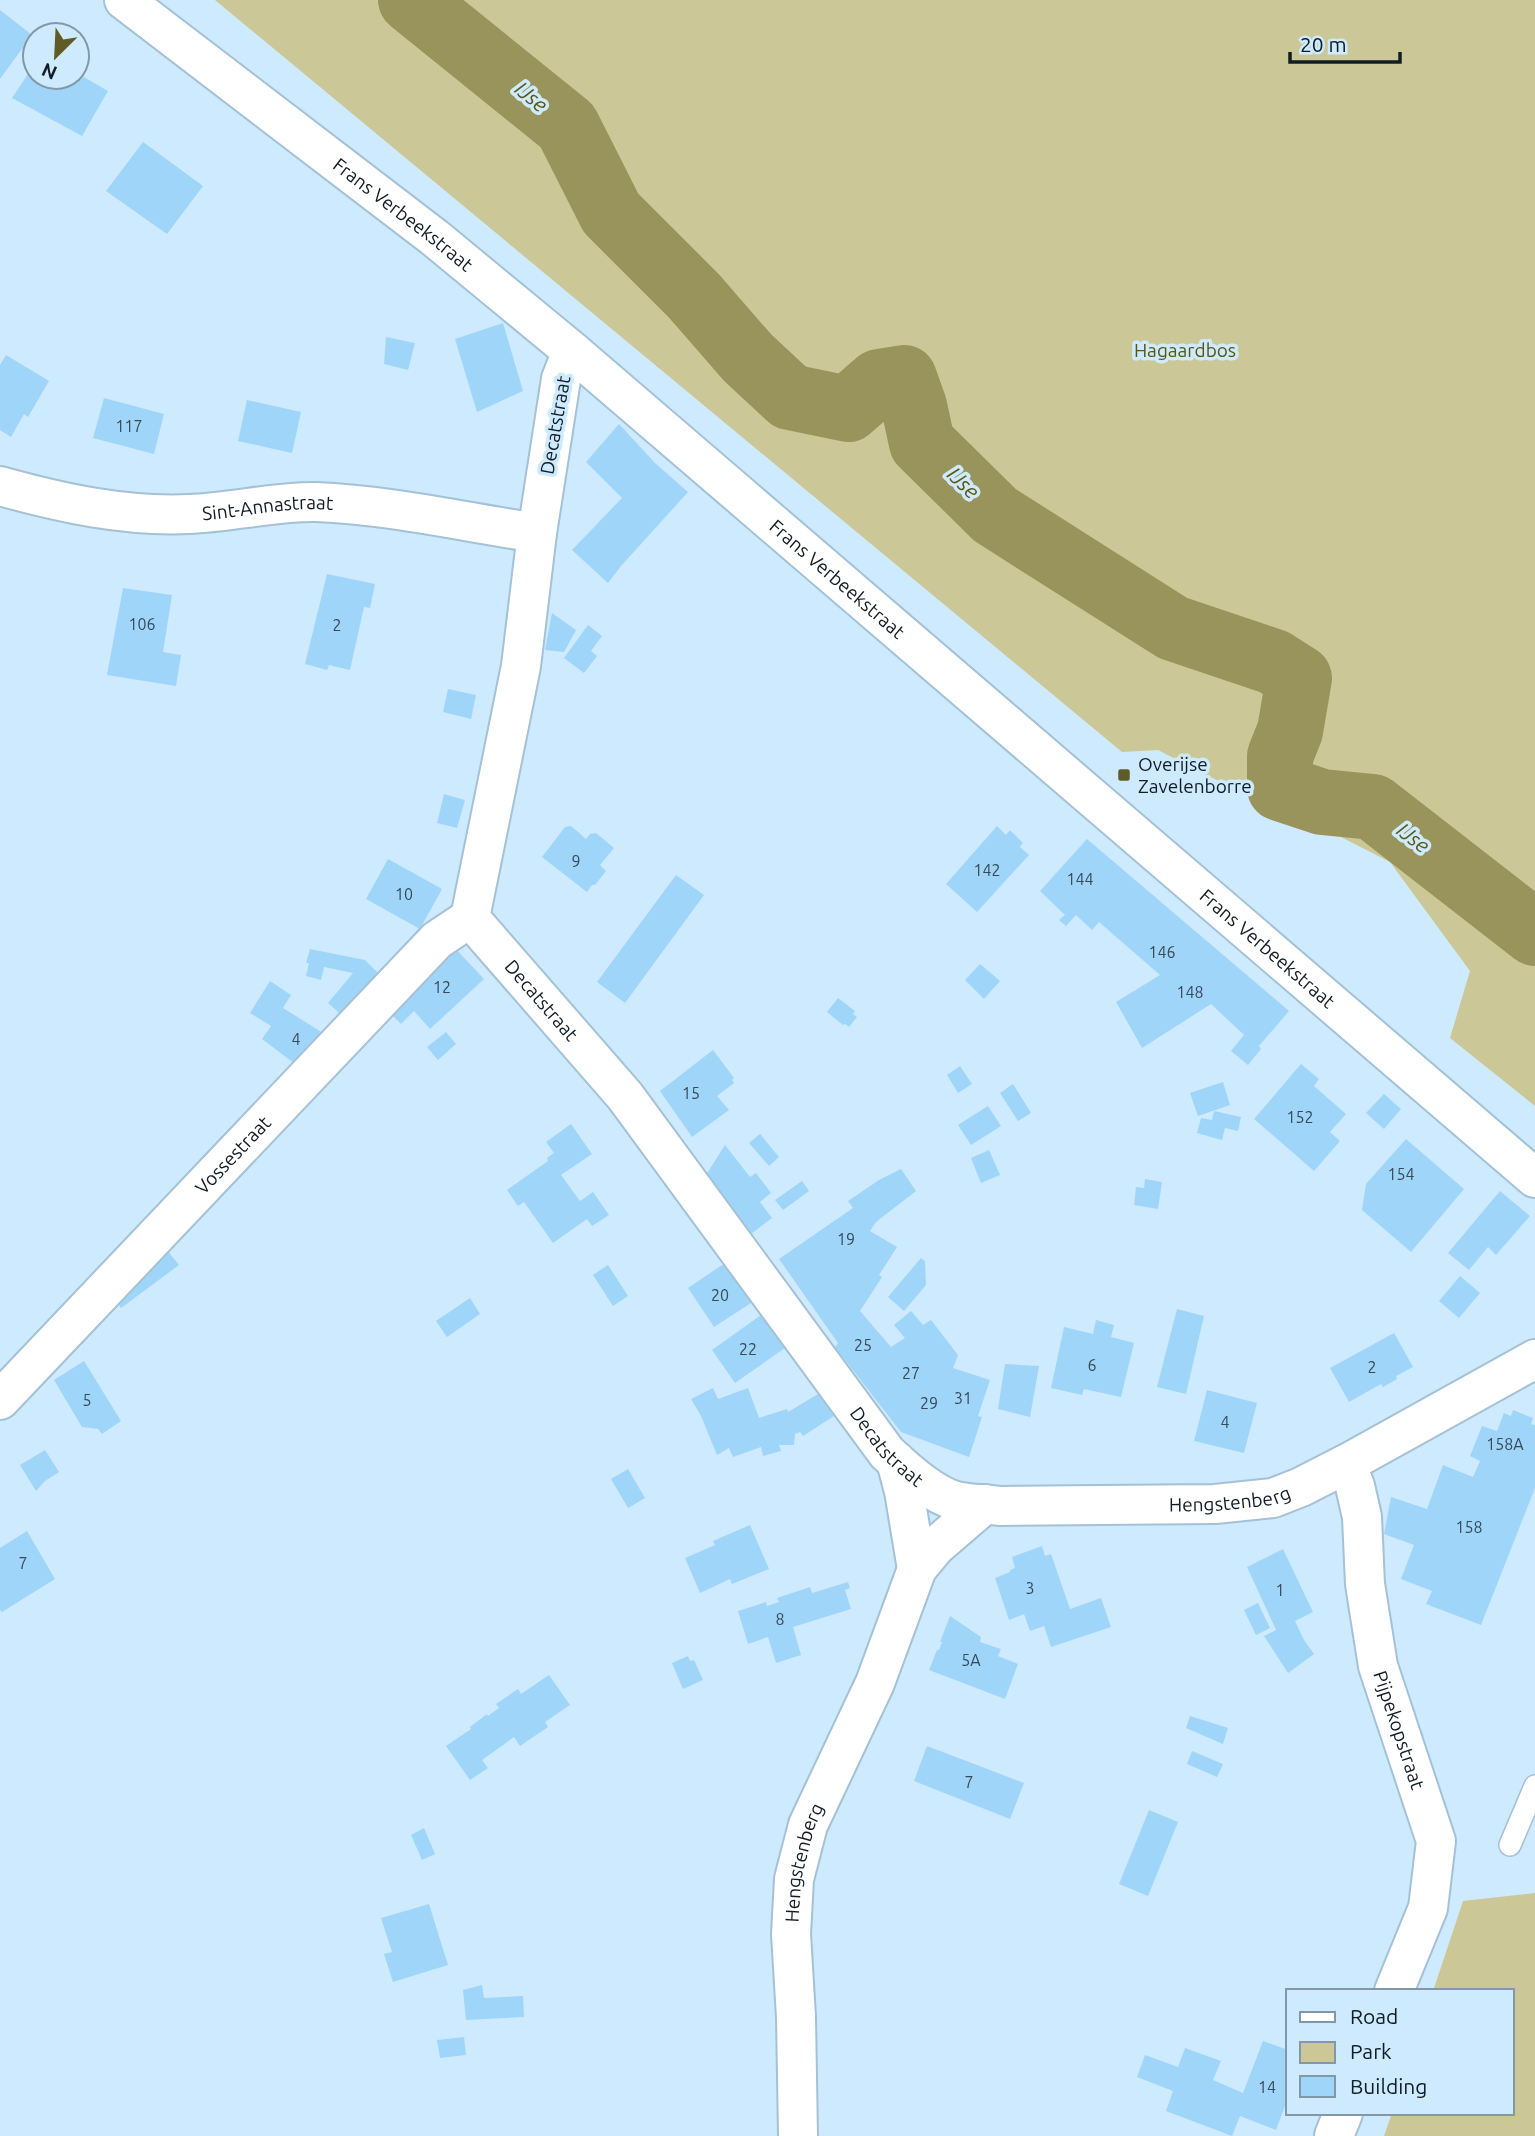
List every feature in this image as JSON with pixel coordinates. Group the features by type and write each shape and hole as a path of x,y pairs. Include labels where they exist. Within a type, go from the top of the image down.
{"street":[{"name":"Frans Verbeekstraat","path":"124,0 435,239 572,351 1535,1178"},
{"name":"Decatstraat","path":"572,351 561,379 537,533 521,666 470,918 625,1096 887,1452 918,1481 954,1500 985,1504"},
{"name":"Sint-Annastraat","path":"0,486 39,497 129,513 188,514 312,502 360,505 537,533"},
{"name":"Vossestraat","path":"0,1400 437,940 470,918"},
{"name":"Hengstenberg","path":"798,2136 796,2017 791,1934 794,1879 808,1825 875,1683 917,1569 936,1546 985,1504 1215,1504 1273,1498 1346,1464 1535,1359"},
{"name":"Hengstenberg","path":"897,1461 917,1569"},
{"name":"Pijpekopstraat","path":"1346,1464 1355,1486 1362,1517 1365,1584 1378,1665 1436,1841 1428,1908 1395,1989"},
{"path":"1334,2136 1342,2115"}],"lane":[{"path":"1510,1845 1535,1786"}],"green space":[{"name":"Hagaardbos","path":"215,0 1535,0 1535,1106 1450,1038 1470,971 1390,862 1288,810 1226,785 1158,750 1122,752"},
{"path":"1535,1893 1535,2136 1384,2136 1391,2115 1514,2115 1514,1989 1434,1989 1463,1901"}],"building":[{"path":"0,10 21,26 21,50 0,79"},
{"path":"91,81 108,91 82,136 12,98 21,84 21,91 91,91"},
{"path":"143,142 203,186 167,234 106,191"},
{"path":"503,323 523,391 477,412 455,339"},
{"path":"386,337 415,343 408,370 384,364"},
{"path":"6,355 49,381 28,417 24,414 11,437 0,430 0,365"},
{"path":"104,398 164,414 154,454 93,438"},
{"path":"247,400 301,412 292,453 238,441"},
{"path":"619,424 655,463 688,492 608,583 572,550 622,498 586,462"},
{"path":"327,574 375,584 370,608 364,607 350,670 329,665 327,670 305,664"},
{"path":"123,588 172,595 163,652 181,655 176,686 107,675"},
{"path":"552,613 576,630 564,652 545,650"},
{"path":"588,625 602,636 591,651 597,656 584,673 564,658"},
{"path":"448,689 476,695 471,719 443,712"},
{"path":"444,794 465,800 457,828 437,823"},
{"path":"571,826 586,839 590,834 596,833 614,848 600,865 606,871 587,892 542,857 565,827"},
{"path":"997,826 1006,835 1010,830 1023,843 1020,847 1029,855 977,912 946,884"},
{"path":"1087,839 1289,1011 1259,1046 1261,1049 1248,1065 1231,1051 1244,1035 1211,1004 1142,1048 1116,1002 1160,975 1099,922 1092,930 1076,915 1066,926 1059,920 1065,915 1040,891"},
{"path":"388,859 442,889 420,929 366,899"},
{"path":"676,875 704,895 625,1003 597,982"},
{"path":"452,945 484,979 430,1029 414,1011 401,1024 388,1011"},
{"path":"310,949 365,960 381,976 348,1021 328,1003 353,973 324,967 321,980 306,976"},
{"path":"980,964 1000,981 984,999 965,980"},
{"path":"270,981 291,995 283,1008 331,1038 303,1070 262,1039 271,1026 250,1013"},
{"path":"838,998 855,1011 853,1014 857,1017 849,1027 827,1012"},
{"path":"446,1032 456,1044 438,1060 427,1047"},
{"path":"713,1050 734,1078 734,1083 717,1096 729,1110 692,1137 660,1091"},
{"path":"1301,1064 1319,1079 1314,1086 1346,1114 1330,1132 1340,1141 1314,1171 1254,1119"},
{"path":"960,1066 972,1084 958,1093 947,1075"},
{"path":"1223,1082 1230,1105 1198,1116 1190,1093"},
{"path":"1013,1084 1031,1113 1018,1121 1000,1093"},
{"path":"1384,1094 1401,1109 1384,1129 1366,1113"},
{"path":"988,1106 1001,1126 971,1145 958,1125"},
{"path":"1214,1111 1241,1117 1238,1131 1225,1128 1222,1140 1197,1133 1201,1118 1212,1120"},
{"path":"571,1124 592,1154 561,1175 580,1201 593,1192 609,1215 592,1226 587,1219 553,1243 524,1202 518,1206 507,1190 548,1161 547,1158 554,1153 546,1142"},
{"path":"760,1134 779,1157 769,1166 749,1143"},
{"path":"1406,1139 1464,1189 1411,1252 1362,1210 1366,1184"},
{"path":"725,1145 750,1177 756,1173 771,1193 760,1202 772,1218 751,1234 706,1175"},
{"path":"989,1150 1000,1175 981,1183 971,1158"},
{"path":"901,1169 916,1191 876,1222 870,1231 897,1247 860,1311 891,1347 905,1338 894,1325 911,1311 923,1325 931,1320 958,1355 953,1368 990,1380 978,1416 982,1417 969,1457 901,1432 835,1347 838,1343 779,1259 853,1208 848,1201"},
{"path":"1145,1179 1162,1182 1158,1209 1134,1205 1136,1187 1144,1188"},
{"path":"802,1181 809,1191 783,1210 775,1200"},
{"path":"1500,1191 1530,1216 1496,1255 1488,1247 1469,1270 1448,1253"},
{"path":"162,1244 179,1265 121,1308 111,1293"},
{"path":"921,1258 925,1261 926,1285 904,1311 888,1297"},
{"path":"725,1263 751,1303 714,1327 688,1288"},
{"path":"608,1265 628,1296 613,1306 593,1275"},
{"path":"1460,1276 1480,1293 1459,1318 1439,1301"},
{"path":"470,1298 480,1314 447,1337 436,1321"},
{"path":"1177,1309 1204,1316 1186,1394 1157,1387"},
{"path":"761,1315 785,1348 735,1383 712,1350"},
{"path":"1096,1320 1114,1325 1111,1337 1134,1343 1121,1397 1084,1389 1082,1395 1051,1388 1064,1327 1093,1334"},
{"path":"1394,1333 1413,1367 1383,1387 1381,1384 1349,1402 1330,1368"},
{"path":"84,1361 121,1421 102,1434 98,1429 82,1427 54,1380"},
{"path":"1005,1364 1039,1366 1030,1417 998,1409"},
{"path":"713,1388 718,1399 748,1388 759,1418 787,1409 788,1412 818,1394 834,1416 803,1436 800,1432 795,1434 794,1445 779,1445 781,1451 763,1456 761,1447 733,1457 729,1448 717,1455 691,1399"},
{"path":"1207,1390 1257,1403 1244,1453 1194,1441"},
{"path":"1513,1410 1533,1418 1531,1424 1535,1425 1535,1488 1481,1625 1426,1604 1432,1591 1401,1579 1414,1545 1384,1534 1391,1497 1427,1509 1443,1465 1473,1477 1480,1461 1470,1456 1482,1426 1497,1431 1504,1413 1511,1416"},
{"path":"45,1450 59,1472 36,1491 20,1465"},
{"path":"628,1469 645,1498 628,1508 611,1479"},
{"path":"750,1525 769,1569 732,1584 730,1579 700,1593 685,1558 715,1545 713,1541"},
{"path":"27,1531 55,1579 2,1612 0,1548"},
{"path":"1042,1546 1045,1556 1051,1554 1070,1609 1101,1598 1111,1627 1051,1647 1044,1626 1030,1631 1024,1614 1009,1620 995,1578 1015,1568 1012,1557"},
{"path":"1283,1549 1313,1612 1295,1621 1314,1654 1288,1673 1264,1636 1276,1630 1247,1567"},
{"path":"848,1582 850,1588 845,1590 851,1609 793,1627 801,1655 776,1663 768,1637 748,1644 738,1611 766,1602 767,1606 779,1602 777,1598 810,1587 812,1593"},
{"path":"1258,1603 1270,1628 1256,1635 1244,1610"},
{"path":"950,1616 981,1637 980,1642 1001,1649 998,1656 1018,1664 1005,1699 929,1670"},
{"path":"688,1656 690,1661 694,1660 703,1680 683,1689 672,1663"},
{"path":"549,1675 570,1705 545,1722 548,1727 520,1746 514,1737 482,1760 488,1768 470,1780 446,1746 487,1714 488,1716 499,1708 496,1704 518,1689 521,1694"},
{"path":"1190,1716 1228,1728 1223,1744 1186,1728"},
{"path":"927,1746 1024,1783 1010,1819 914,1781"},
{"path":"1192,1751 1223,1764 1217,1777 1187,1764"},
{"path":"1149,1810 1178,1822 1148,1896 1119,1884"},
{"path":"424,1828 435,1854 422,1860 411,1835"},
{"path":"429,1904 448,1965 393,1982 384,1954 392,1952 381,1918"},
{"path":"482,1985 484,1998 523,1996 524,2017 466,2020 463,1990"},
{"path":"464,2037 466,2055 440,2058 437,2040"},
{"path":"1263,2041 1286,2049 1286,2103 1276,2130 1240,2116 1232,2136 1166,2111 1173,2091 1137,2077 1145,2055 1178,2067 1185,2048 1221,2061 1213,2080 1243,2093"}],"waterway":[{"name":"IJse","path":"411,0 567,126 611,213 694,296 748,358 790,397 848,409 879,382 904,378 914,406 922,443 995,515 1173,628 1274,662 1299,678 1290,731 1280,756 1280,788 1322,802 1373,807 1535,933"}],"place":[{"name":"Overijse Zavelenborre","path":"1124,775"}]}
